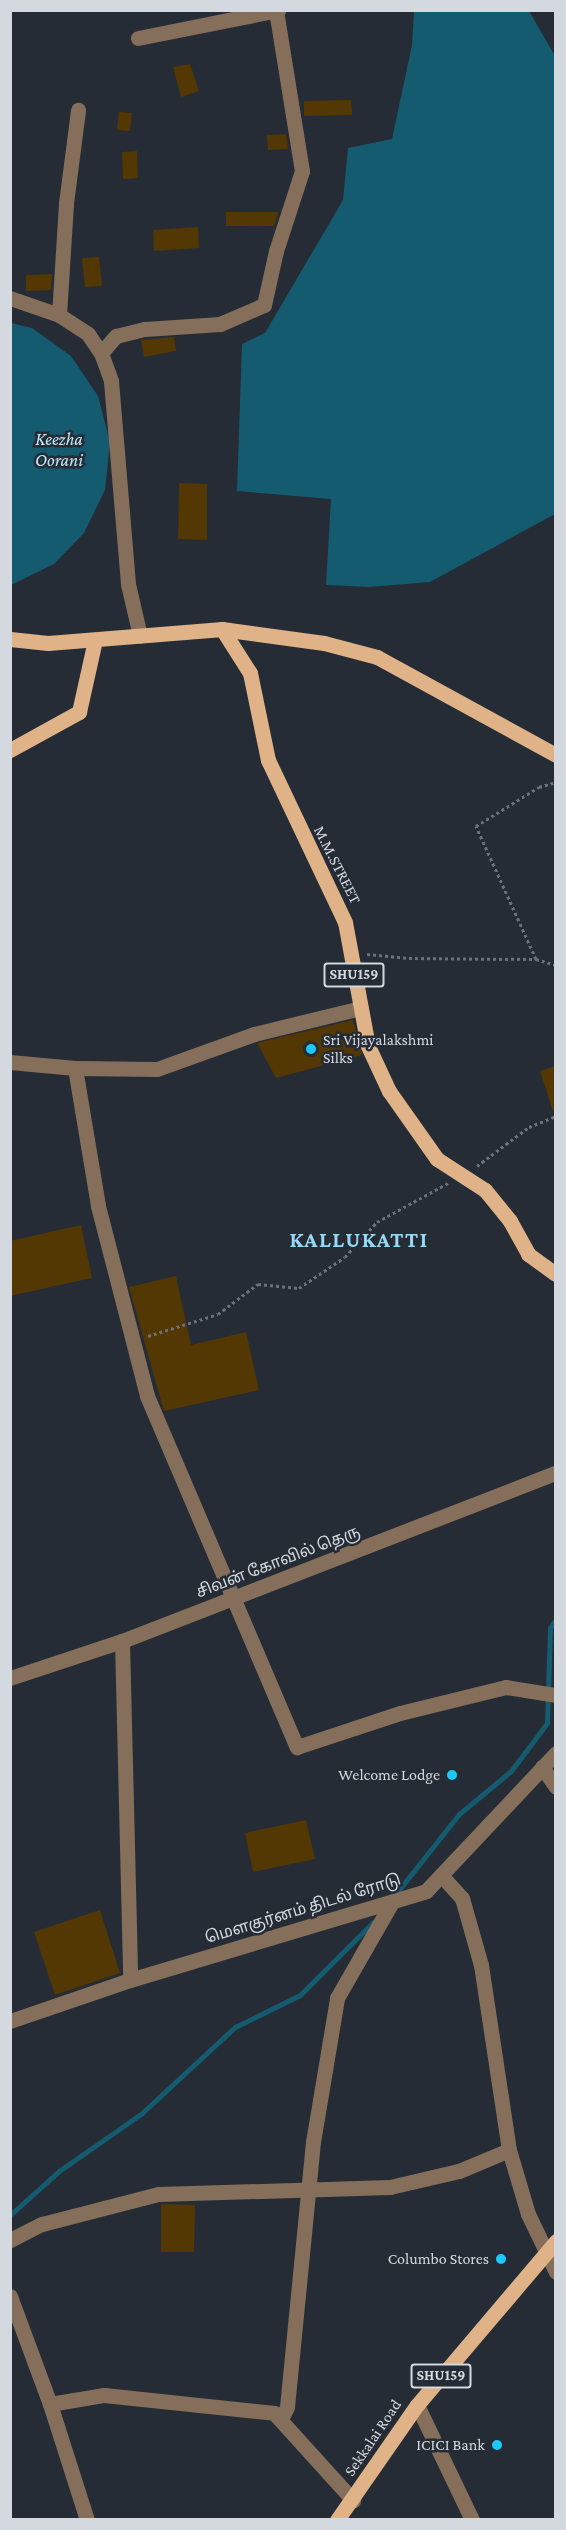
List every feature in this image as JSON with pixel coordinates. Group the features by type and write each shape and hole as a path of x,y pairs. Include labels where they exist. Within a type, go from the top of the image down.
{"main road":[{"path":"10,639 48,643 222,629 324,643 377,657 555,755"},
{"name":"M.M.STREET","path":"222,629 250,673 268,760 289,812 333,893 345,922 368,1046 388,1091 437,1159 485,1190 510,1221 528,1254 555,1274"},
{"path":"10,750 79,712 95,640"},
{"name":"Sekkalai Road","path":"337,2520 417,2405 551,2245"}],"street":[{"path":"101,353 116,336 145,328 220,324 264,306 276,251 302,171 277,11 138,38"},
{"path":"59,315 66,203 78,110"},
{"path":"10,298 59,315 88,334 101,353 111,381 128,584 140,636"},
{"path":"10,1062 75,1068 158,1069 254,1034 361,1008"},
{"path":"75,1068 98,1206 147,1396 231,1599 297,1747 400,1713 506,1687 555,1695"},
{"name":"சிவன் கோவில் தெரு","path":"10,1678 122,1641 555,1473"},
{"path":"122,1641 130,1980"},
{"name":"மௌகுர்னம் திடல் ரோடு","path":"10,2021 130,1980 426,1892 555,1753"},
{"path":"542,1767 555,1787"},
{"path":"441,1875 462,1898 481,1965 509,2150 528,2214 551,2245 555,2272"},
{"path":"281,2419 287,2407 309,2189 337,1998 392,1902"},
{"path":"10,2240 42,2224 158,2194 390,2187 459,2171 509,2150"},
{"path":"10,2296 50,2404 87,2520"},
{"path":"50,2404 104,2395 274,2413 353,2500"},
{"path":"417,2405 472,2520"}],"path":[{"path":"536,959 476,826 539,787 555,782"},
{"path":"350,952 409,958 536,959 555,965"},
{"path":"133,1341 218,1314 258,1284 299,1288 345,1257 377,1222 462,1175 529,1127 555,1116"}],"water":[{"path":"414,11 529,11 555,56 555,514 430,582 369,587 326,585 331,499 237,491 242,344 265,333 343,200 348,148 392,139 412,45"},
{"name":"Keezha Oorani","path":"11,323 32,328 71,356 98,396 110,442 105,490 84,533 54,564 11,585"}],"building":[{"path":"190,64 199,91 181,97 173,67"},
{"path":"351,100 352,115 304,116 304,101"},
{"path":"119,112 132,113 130,131 117,130"},
{"path":"286,134 288,149 268,150 267,135"},
{"path":"137,151 138,178 123,179 122,152"},
{"path":"226,212 278,212 278,214 274,226 226,226"},
{"path":"198,227 199,248 154,251 153,230"},
{"path":"99,257 102,286 85,287 82,258"},
{"path":"52,274 51,290 26,291 26,275"},
{"path":"174,337 176,351 144,357 141,340"},
{"path":"179,483 207,484 207,540 178,539"},
{"name":"Sri Vijayalakshmi Silks","path":"353,1020 362,1055 276,1078 257,1043"},
{"path":"555,1066 555,1111 553,1111 540,1071"},
{"path":"81,1225 92,1278 10,1296 10,1241"},
{"path":"176,1276 191,1345 246,1332 259,1390 164,1411 129,1287"},
{"path":"306,1820 315,1859 253,1872 245,1833"},
{"path":"100,1910 120,1973 55,1995 34,1932"},
{"path":"161,2204 195,2205 194,2252 161,2252"}],"waterway":[{"path":"394,1896 459,1814 511,1771 547,1723 550,1628 556,1619"},
{"path":"10,2215 59,2171 142,2113 235,2027 300,1995 373,1922"}],"place":[{"name":"Sri Vijayalakshmi Silks","path":"311,1049"},
{"name":"Welcome Lodge","path":"452,1775"},
{"name":"Columbo Stores","path":"501,2259"},
{"name":"ICICI Bank","path":"497,2445"}],"district":[{"name":"KALLUKATTI","path":"359,1240"}]}
